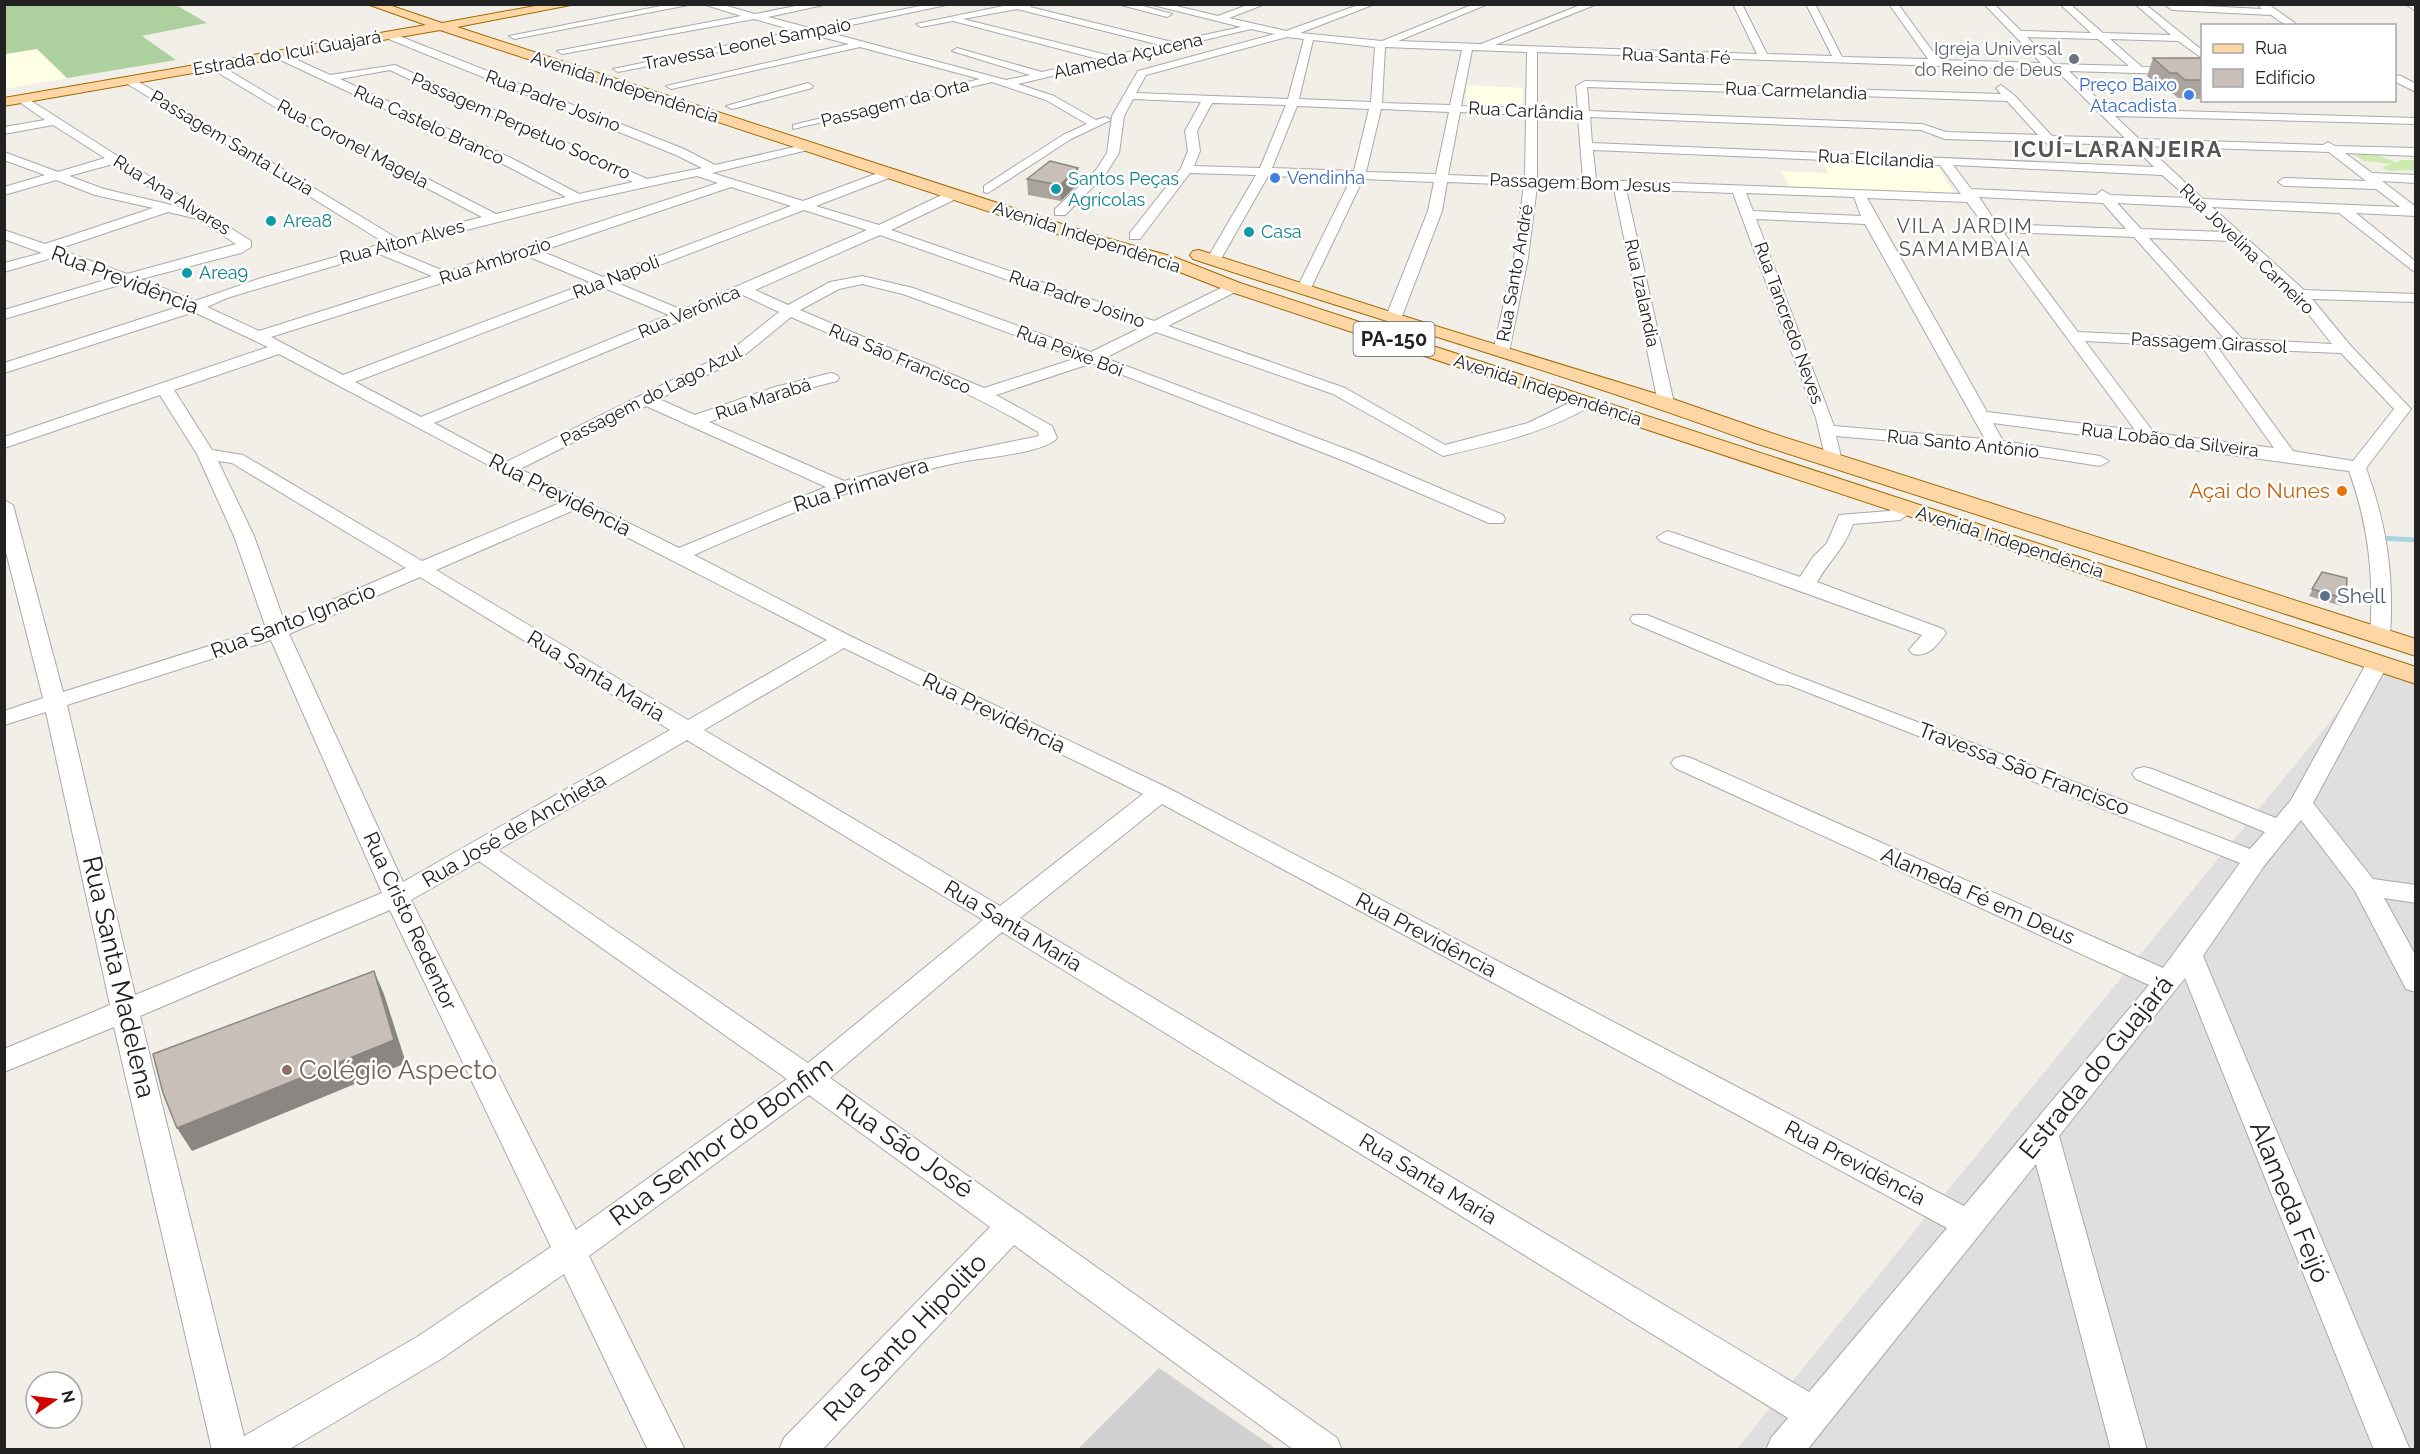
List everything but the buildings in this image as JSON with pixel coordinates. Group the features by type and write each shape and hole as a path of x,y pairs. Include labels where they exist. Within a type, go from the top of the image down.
{"main road":[{"name":"Avenida Independência","path":"373,4 420,21 443,17 470,22 514,36 559,58 583,58 1135,236 1214,259 1393,319 1666,403 2379,650 2415,676"},
{"name":"Avenida Independência","path":"417,4 443,17 808,146 1093,240 1168,261 1234,287 1908,508 2379,650 2415,648"},
{"name":"Estrada do Icuí Guajará","path":"4,102 390,36 443,17 520,4"},
{"path":"470,22 570,4"},
{"name":"Estrada do Icuí Guajará","path":"4,91 420,21"},
{"path":"376,28 390,36"},
{"path":"21,99 15,95 47,87 50,84"},
{"path":"1746,455 1763,438"}],"street":[{"path":"514,36 689,4"},
{"path":"707,4 993,79 1050,98 1095,123"},
{"path":"559,58 824,4"},
{"name":"Travessa Leonel Sampaio","path":"618,69 947,4"},
{"path":"914,26 1031,4"},
{"path":"1121,4 1239,30"},
{"name":"Rua Santa Fé","path":"1153,4 1309,38 1380,45 1532,51 1737,89 1764,58 2201,72"},
{"path":"1215,19 1262,4"},
{"path":"1060,212 1101,172 1113,153 1118,116 1142,73 1287,34 1371,4"},
{"path":"1304,288 1358,175 1376,105 1380,45 1484,4"},
{"path":"1393,319 1434,211 1454,107 1472,48 1593,4"},
{"path":"1737,4 1764,58"},
{"path":"1810,4 1839,60"},
{"path":"1893,4 1937,64"},
{"name":"Rua Jovelina Carneiro","path":"1988,4 2136,141 2165,171 2300,294 2345,350 2409,410"},
{"path":"2064,4 2139,70"},
{"path":"2139,4 2201,54"},
{"path":"2168,4 2172,7 2273,12"},
{"path":"2261,4 2291,24"},
{"path":"2409,4 2415,8"},
{"path":"1019,7 1176,45"},
{"path":"951,20 1114,60"},
{"name":"Alameda Açucena","path":"1005,83 1251,27"},
{"path":"840,40 872,34"},
{"path":"2018,34 2181,38"},
{"name":"Rua Padre Josino","path":"390,36 630,131 716,170"},
{"path":"1214,259 1264,171 1293,101 1309,38"},
{"path":"671,86 858,45"},
{"path":"957,51 1042,75"},
{"name":"Rua Santo André","path":"1501,352 1521,258 1530,180 1533,112 1532,51"},
{"name":"Rua Castelo Branco","path":"278,55 546,180 578,198"},
{"path":"1979,65 2139,233 2238,344"},
{"name":"Rua Coronel Magela","path":"214,66 299,117 494,218"},
{"name":"Passagem Perpetuo Socorro","path":"330,78 381,67 396,70 489,113 562,143 645,183"},
{"path":"2396,78 2415,79"},
{"path":"2396,78 2415,89"},
{"name":"Passagem da Orta","path":"797,127 993,79"},
{"name":"Passagem Santa Luzia","path":"130,81 395,243"},
{"name":"Rua Carmelandia","path":"1585,114 1581,86 1591,84 2011,98"},
{"path":"732,106 808,87"},
{"path":"1737,89 1769,158"},
{"name":"Rua Carlândia","path":"1131,96 1454,107 1585,114 1737,89 1922,127 1945,135 2415,152"},
{"path":"1900,94 1922,127"},
{"path":"1135,236 1188,169 1194,150 1191,131 1209,98"},
{"name":"Rua Ana Alvares","path":"21,99 209,218 246,244 236,250 127,278"},
{"path":"2275,106 2414,212"},
{"path":"2104,112 2415,121"},
{"path":"1585,114 1590,183"},
{"path":"988,189 1067,137 1095,123 1118,116"},
{"path":"4,131 56,121"},
{"path":"1945,135 1966,162"},
{"name":"Rua Aiton Alves","path":"4,368 196,306 222,295 376,248 578,198 716,170 808,146"},
{"name":"Rua Elcilandia","path":"1587,146 1769,158 1966,162 2165,171"},
{"path":"4,156 61,175 100,192 163,210 209,218"},
{"path":"4,191 116,159"},
{"path":"1944,162 2149,438"},
{"name":"Passagem Bom Jesus","path":"1188,169 1738,188 1782,185 1858,194 2106,198 2414,212"},
{"name":"Rua Padre Josino","path":"700,173 877,229 1339,392 1443,451 1541,425 1566,415 1585,402"},
{"name":"Rua Napoli","path":"342,381 890,173"},
{"path":"2316,207 2284,182 2415,179"},
{"name":"Rua Ambrozio","path":"258,336 528,251 730,183"},
{"name":"Rua Izalandia","path":"1619,184 1666,403"},
{"name":"Rua Tancredo Neves","path":"1738,188 1824,418 1833,461"},
{"name":"Rua Verônica","path":"420,423 743,290 877,229 936,205 955,194"},
{"path":"1858,194 1870,220 1997,445"},
{"path":"4,268 185,203"},
{"path":"2343,209 2413,264"},
{"path":"1749,215 1870,220"},
{"path":"1992,228 2237,237"},
{"name":"Rua Previdência","path":"4,234 127,278 196,306 258,336 506,469 843,640 1160,794 1969,1224"},
{"path":"376,248 446,277"},
{"path":"528,251 681,315"},
{"path":"4,315 127,278"},
{"name":"Rua Peixe Boi","path":"789,312 802,301 835,285 850,281 874,281 1092,358 1353,458 1496,519"},
{"path":"983,394 1092,358 1234,287"},
{"name":"Rua São Francisco","path":"743,290 789,312 983,394 1046,430 1048,438"},
{"path":"2300,294 2415,298"},
{"name":"Passagem do Lago Azul","path":"506,469 735,355 789,312"},
{"name":"Passagem Girassol","path":"2073,336 2345,350"},
{"path":"2206,342 2280,442 2286,455"},
{"path":"4,443 281,348"},
{"name":"Rua Marabá","path":"695,421 781,390 831,378"},
{"name":"Rua Cristo Redentor","path":"164,388 206,454 244,536 277,631 397,897 667,1449"},
{"path":"647,400 842,487"},
{"path":"2379,650 2384,585 2379,538 2376,520 2358,468 2409,410"},
{"name":"Rua Lobão da Silveira","path":"1981,416 2286,455 2358,468"},
{"name":"Rua Santo Antônio","path":"1826,430 1997,445 2100,461"},
{"name":"Rua Primavera","path":"679,555 770,514 842,487 904,469 1037,443 1048,438"},
{"name":"Rua Santa Maria","path":"206,454 237,459 420,572 1001,919 1813,1414"},
{"name":"Rua Santo Ignacio","path":"4,718 277,631 420,572 574,503"},
{"name":"Rua Santa Madelena","path":"4,505 55,702 125,1013 230,1449"},
{"path":"1805,585 1820,561 1836,545 1846,519 1893,516 1908,508"},
{"path":"1667,537 1936,633 1920,650"},
{"name":"Travessa São Francisco","path":"1640,620 1786,679 1792,679 2255,860"},
{"name":"Rua José de Anchieta","path":"4,1061 125,1013 397,897 843,640"},
{"name":"Estrada do Guajará","path":"1784,1449 2189,954 2255,860 2301,804 2379,650"},
{"name":"Alameda Fé em Deus","path":"1683,763 2166,981"},
{"path":"2144,774 2281,829"},
{"name":"Rua Senhor do Bonfim","path":"254,1449 429,1348 571,1251 809,1078 1001,919 1160,794"},
{"path":"2301,804 2365,887 2415,982"},
{"name":"Rua São José","path":"481,850 809,1078 1324,1449"},
{"path":"2365,887 2415,894"},
{"name":"Alameda Feijó","path":"2189,954 2392,1449"},
{"path":"2043,1134 2128,1449"},
{"name":"Rua Santo Hipolito","path":"797,1449 1013,1224"}],"shaded area":[{"path":"37,49 67,78 5,89 5,54"},
{"path":"1467,85 1523,88 1522,108 1466,105"},
{"path":"1821,159 1935,163 1955,194 1790,187 1781,171 1828,173"},
{"path":"2377,664 2415,676 2415,1449 1736,1450"},
{"path":"1159,1368 1276,1449 1078,1449"}],"green space":[{"path":"5,4 176,5 207,23 142,36 176,60 67,78 37,49 5,54"},
{"path":"2350,152 2374,153 2397,163 2400,160 2415,160 2415,170 2390,171 2382,168 2391,164 2364,161"}],"waterway":[{"path":"2379,538 2416,540"}],"place":[{"name":"Igreja Universal do Reino de Deus","path":"2074,59"},
{"name":"Preço Baixo Atacadista","path":"2189,95"},
{"name":"Vendinha","path":"1275,178"},
{"name":"Santos Peças Agrícolas","path":"1056,189"},
{"name":"Area8","path":"271,221"},
{"name":"Casa","path":"1249,232"},
{"name":"Area9","path":"187,273"},
{"name":"Açai do Nunes","path":"2342,491"},
{"name":"Shell","path":"2325,596"},
{"name":"Colégio Aspecto","path":"287,1070"}],"district":[{"name":"ICUÍ-LARANJEIRA","path":"2118,149"},
{"name":"VILA JARDIM SAMAMBAIA","path":"1965,238"}]}
